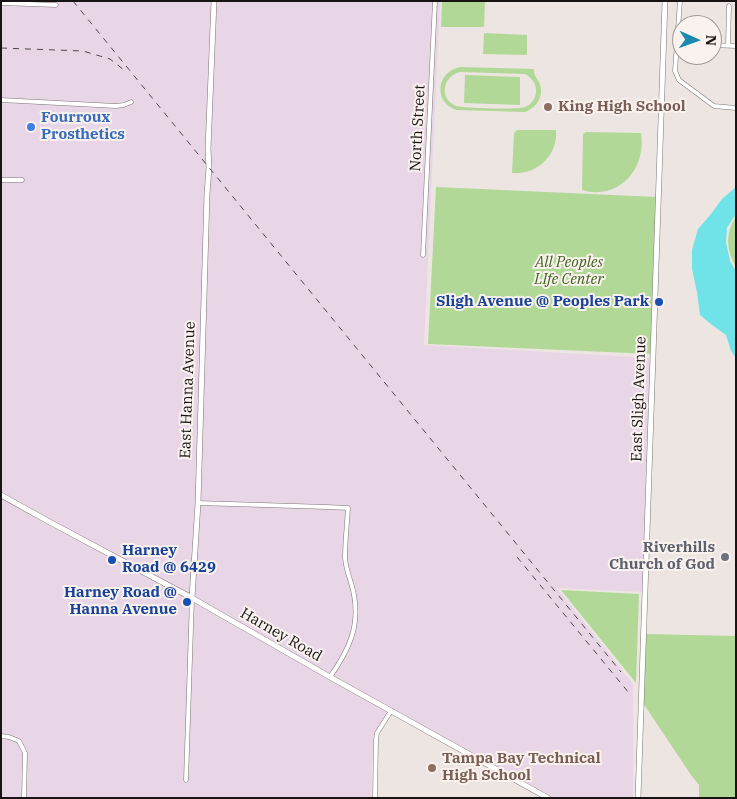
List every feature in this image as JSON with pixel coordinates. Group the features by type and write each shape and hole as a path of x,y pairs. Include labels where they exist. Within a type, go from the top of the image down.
{"street":[{"name":"East Hanna Avenue","path":"186,780 192,598 198,503 214,1"},
{"name":"North Street","path":"423,255 435,1"},
{"name":"East Sligh Avenue","path":"638,798 665,1"},
{"path":"680,1 680,15"},
{"path":"1,3 56,5"},
{"path":"728,45 729,6"},
{"path":"722,45 736,46"},
{"path":"676,65 675,71 680,80 714,106 736,108"},
{"path":"1,100 116,106 131,102"},
{"path":"1,180 22,180"},
{"name":"Harney Road","path":"1,495 192,598 390,711 548,798"},
{"path":"198,503 348,508 345,559 354,594 356,619 351,639 330,677"},
{"path":"375,798 377,733 390,711"},
{"path":"1,736 19,741 25,753 24,798"}],"shaded area":[{"path":"1,1 440,1 424,345 652,358 643,592 557,588 633,684 633,798 554,798 390,708 373,737 371,798 1,798"}],"green space":[{"path":"442,1 485,1 484,27 441,27"},
{"path":"484,33 527,35 527,55 483,54"},
{"path":"460,67 534,69 541,89 540,98 533,108 525,112 457,110 444,101 440,88 446,75","holes":["460,72 525,74 530,77 536,87 534,100 525,107 490,108 456,106 450,102 445,93 447,82 454,74"]},
{"path":"465,75 520,77 520,105 464,103"},
{"path":"517,130 556,130 556,139 550,156 544,162 530,171 512,173 514,133"},
{"path":"586,132 641,133 642,146 639,159 627,179 618,186 607,191 582,190 583,134"},
{"name":"All Peoples LIfe Center","path":"436,187 657,197 651,354 428,344"},
{"path":"736,216 736,267 730,254 728,242 732,222"},
{"path":"561,590 639,594 636,683"},
{"path":"646,634 736,636 736,798 699,798 699,785 643,703"}],"water":[{"path":"736,187 736,214 727,228 726,242 730,261 736,271 736,358 731,351 726,335 700,315 692,269 692,250 698,229 722,199"}],"railway":[{"path":"73,1 621,672"},
{"path":"1,48 83,51 110,59 124,70"},
{"path":"517,557 629,693"}],"place":[{"name":"King High School","path":"548,107"},
{"name":"Fourroux Prosthetics","path":"31,127"},
{"name":"Sligh Avenue @ Peoples Park","path":"659,302"},
{"name":"Riverhills Church of God","path":"725,557"},
{"name":"Harney Road @ 6429","path":"112,560"},
{"name":"Harney Road @ Hanna Avenue","path":"187,602"},
{"name":"Tampa Bay Technical High School","path":"432,768"}]}
